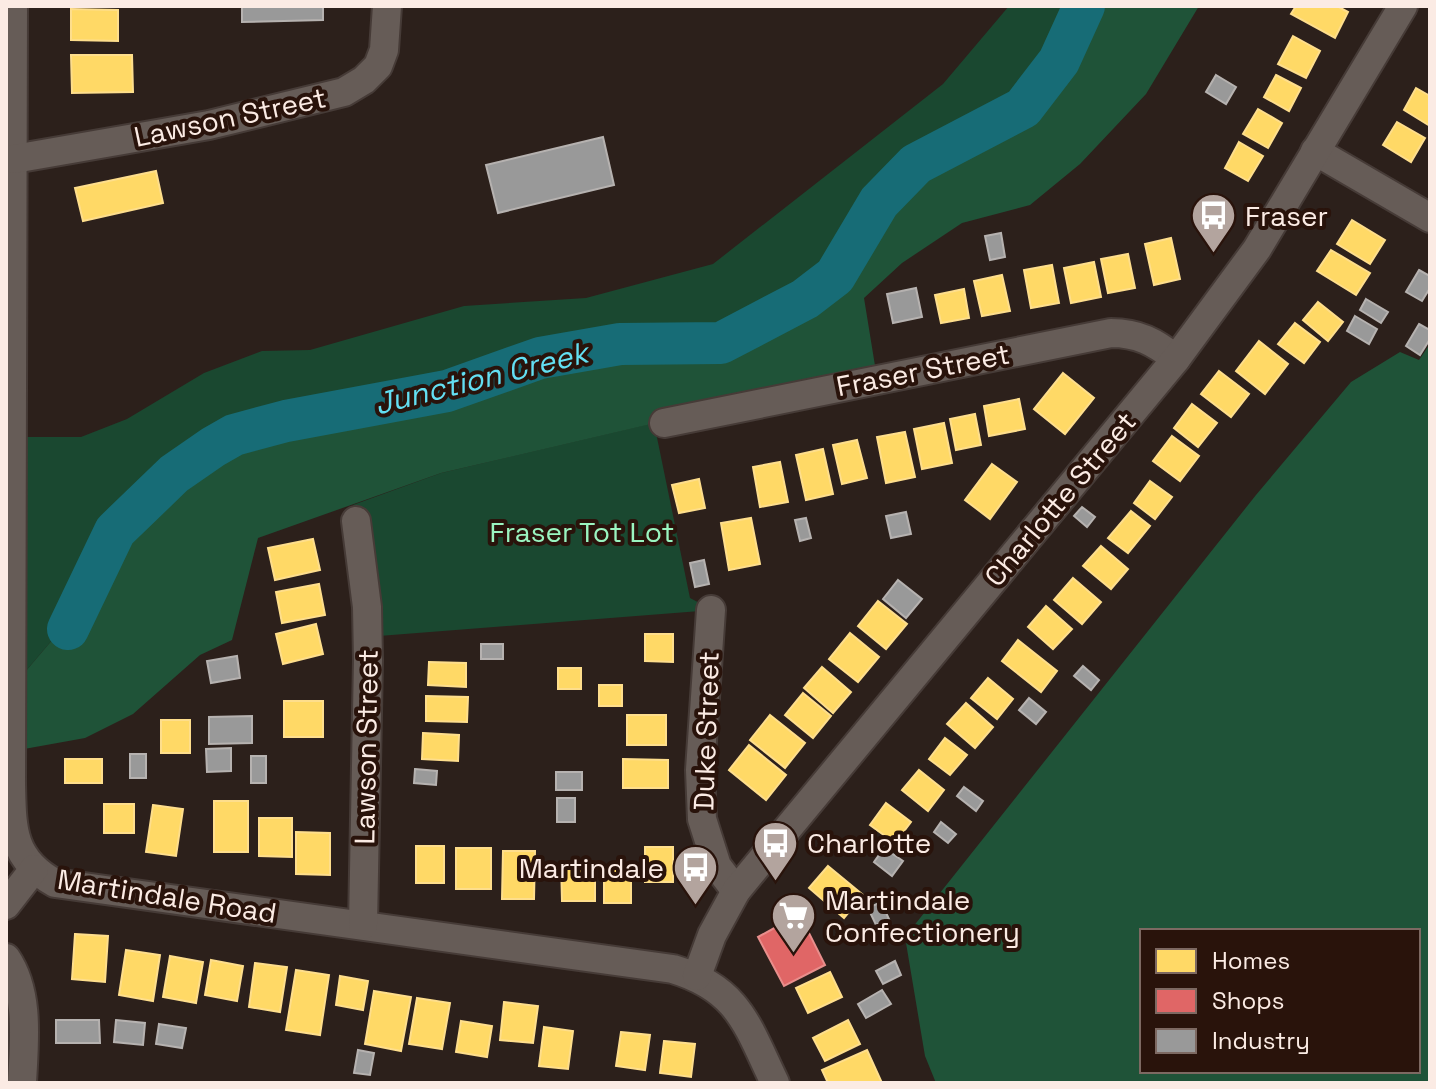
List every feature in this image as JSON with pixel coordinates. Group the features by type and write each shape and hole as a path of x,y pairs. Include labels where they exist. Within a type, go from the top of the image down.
{"street":[{"name":"Martindale Road","path":"13,6 12,811 20,853 34,869 55,883 673,969 697,976 719,989 735,1007 775,1083"},
{"name":"Lawson Street","path":"14,159 209,125 344,92 364,80 378,66 384,50 387,6"},
{"name":"Charlotte Street","path":"697,976 712,935 736,891 1176,359 1257,249 1403,6"},
{"path":"1315,151 1430,218"},
{"name":"Fraser Street","path":"664,423 1111,333 1143,336 1176,359"},
{"name":"Lawson Street","path":"356,521 367,607 368,660 363,925"},
{"name":"Duke Street","path":"711,610 700,770 702,819 717,866 736,891"},
{"path":"6,905 34,869"},
{"path":"6,958 20,987 22,1083"}],"green space":[{"path":"1009,6 1082,6 1057,60 1022,107 877,201 834,275 804,298 721,341 620,343 540,357 446,389 285,419 233,434 173,473 85,585 59,632 13,686 16,437 81,437 127,419 204,373 262,351 310,350 464,306 586,298 713,264 943,84"},
{"path":"1082,6 1199,6 1146,94 1080,164 1030,205 962,223 902,263 864,298 877,378 664,421 441,473 258,538 232,640 200,655 133,714 85,738 13,751 14,685 59,632 114,529 173,473 212,445 233,434 285,419 446,389 540,357 620,343 721,341 756,325 804,298 834,275 877,201 915,163 1022,107 1057,60"},
{"path":"1430,344 1430,1083 936,1083 925,1056 905,937 1256,495 1351,382 1400,352 1419,360"},
{"name":"Fraser Tot Lot","path":"654,423 690,598 713,610 366,637 353,505 441,473"}],"building: Homes":[{"path":"1296,6 1337,6 1348,12 1335,38 1291,14"},
{"path":"71,9 118,10 118,41 71,40"},
{"path":"1293,36 1320,51 1306,78 1278,64"},
{"path":"71,55 132,55 133,92 72,93"},
{"path":"1276,75 1301,88 1289,111 1264,97"},
{"path":"1416,88 1430,96 1430,126 1404,110"},
{"path":"1258,109 1282,123 1268,148 1243,134"},
{"path":"1397,122 1425,138 1411,162 1383,145"},
{"path":"1239,142 1263,156 1248,181 1225,168"},
{"path":"156,171 163,203 83,221 75,188"},
{"path":"1352,220 1385,240 1370,264 1337,244"},
{"path":"1171,238 1180,279 1154,285 1145,244"},
{"path":"1331,250 1370,273 1356,295 1317,271"},
{"path":"1128,254 1135,288 1108,293 1101,259"},
{"path":"1094,262 1101,297 1071,303 1064,268"},
{"path":"1052,265 1059,303 1031,308 1024,270"},
{"path":"1002,275 1010,311 982,316 974,281"},
{"path":"964,289 969,318 941,323 935,295"},
{"path":"1318,302 1343,322 1328,341 1303,320"},
{"path":"1295,323 1320,342 1304,363 1278,344"},
{"path":"1259,341 1288,364 1265,394 1236,371"},
{"path":"1219,371 1249,394 1231,417 1201,394"},
{"path":"1063,373 1094,398 1065,434 1034,409"},
{"path":"1019,399 1025,429 989,436 984,406"},
{"path":"1192,404 1217,423 1198,447 1174,428"},
{"path":"975,414 981,445 956,450 950,419"},
{"path":"944,423 952,463 922,469 914,429"},
{"path":"905,432 915,477 886,483 877,437"},
{"path":"1172,436 1199,456 1180,481 1153,461"},
{"path":"857,440 867,478 842,484 833,445"},
{"path":"823,449 833,494 806,500 796,455"},
{"path":"780,462 788,502 760,507 753,467"},
{"path":"992,464 1017,482 990,519 965,500"},
{"path":"699,479 705,508 679,513 672,485"},
{"path":"1150,481 1172,497 1155,519 1134,503"},
{"path":"1131,511 1150,526 1128,553 1108,538"},
{"path":"751,518 760,564 729,570 721,523"},
{"path":"313,539 320,570 275,580 268,548"},
{"path":"1101,546 1128,569 1111,589 1083,566"},
{"path":"1073,578 1101,602 1082,624 1054,600"},
{"path":"319,584 325,615 282,623 276,592"},
{"path":"878,601 907,624 886,649 858,626"},
{"path":"1046,606 1072,629 1053,649 1028,627"},
{"path":"316,624 323,654 283,664 276,634"},
{"path":"850,633 879,657 858,682 829,659"},
{"path":"645,634 673,634 673,662 645,661"},
{"path":"1018,640 1057,671 1041,692 1002,661"},
{"path":"429,662 466,663 466,687 428,685"},
{"path":"822,667 851,692 833,713 804,688"},
{"path":"558,668 581,668 581,689 558,689"},
{"path":"988,678 1013,699 997,719 971,698"},
{"path":"599,685 622,685 622,706 599,706"},
{"path":"803,693 831,716 813,738 785,715"},
{"path":"426,696 468,697 467,722 426,721"},
{"path":"284,701 323,701 323,737 284,737"},
{"path":"966,703 993,727 975,748 947,724"},
{"path":"627,715 666,715 666,745 627,745"},
{"path":"770,715 805,743 785,768 750,740"},
{"path":"161,720 190,720 190,753 161,753"},
{"path":"423,733 459,735 458,761 422,759"},
{"path":"945,738 967,755 950,775 929,759"},
{"path":"749,745 786,775 766,800 729,770"},
{"path":"65,759 102,759 102,783 65,783"},
{"path":"623,759 668,760 668,788 623,788"},
{"path":"919,770 944,790 928,811 902,790"},
{"path":"214,801 248,801 248,852 214,852"},
{"path":"886,803 911,822 895,843 870,825"},
{"path":"104,804 134,804 134,833 104,833"},
{"path":"153,805 183,809 176,856 146,852"},
{"path":"259,818 292,818 292,857 259,856"},
{"path":"296,832 330,833 330,875 296,874"},
{"path":"416,846 444,846 444,883 416,883"},
{"path":"645,847 673,847 673,882 645,882"},
{"path":"456,848 491,848 491,889 456,889"},
{"path":"503,851 535,851 534,899 502,899"},
{"path":"561,862 595,862 595,901 562,901"},
{"path":"828,866 863,895 844,918 809,888"},
{"path":"604,869 631,869 631,903 604,903"},
{"path":"75,934 108,936 105,982 72,979"},
{"path":"126,950 160,955 153,1001 119,995"},
{"path":"170,956 203,962 196,1003 163,997"},
{"path":"211,960 243,966 237,1001 205,995"},
{"path":"255,963 287,967 280,1012 249,1007"},
{"path":"296,970 329,975 320,1035 286,1030"},
{"path":"830,972 842,997 808,1013 796,988"},
{"path":"340,976 368,981 363,1010 336,1005"},
{"path":"374,991 411,997 401,1051 365,1044"},
{"path":"417,998 450,1003 442,1049 409,1044"},
{"path":"504,1002 538,1006 533,1043 500,1040"},
{"path":"848,1020 860,1044 825,1061 813,1038"},
{"path":"461,1021 492,1026 487,1057 456,1052"},
{"path":"544,1027 573,1031 568,1069 539,1066"},
{"path":"621,1032 650,1035 645,1070 616,1066"},
{"path":"664,1041 695,1044 691,1077 660,1073"},
{"path":"867,1050 882,1083 828,1083 822,1070"}],"building: Shops":[{"name":"Martindale Confectionery","path":"778,926 787,944 809,933 825,965 784,986 758,937"}],"building: Industry":[{"path":"242,6 323,6 323,20 242,22"},
{"path":"1216,75 1236,87 1226,104 1206,92"},
{"path":"603,137 614,185 498,213 486,165"},
{"path":"1001,233 1005,257 990,260 985,236"},
{"path":"1419,270 1430,276 1430,288 1422,301 1406,292"},
{"path":"916,288 922,317 893,323 887,294"},
{"path":"1366,299 1388,312 1381,323 1360,310"},
{"path":"1355,316 1377,329 1369,344 1347,331"},
{"path":"1419,324 1430,330 1430,339 1420,355 1406,346"},
{"path":"1082,507 1095,517 1087,527 1074,516"},
{"path":"906,512 911,534 891,538 886,516"},
{"path":"806,518 811,538 800,541 795,520"},
{"path":"704,560 709,584 695,587 690,563"},
{"path":"898,580 922,599 906,618 883,599"},
{"path":"481,644 503,644 503,659 481,659"},
{"path":"237,656 240,678 211,683 207,661"},
{"path":"1083,666 1099,680 1091,690 1074,676"},
{"path":"1029,698 1046,712 1036,724 1019,710"},
{"path":"252,716 252,743 209,744 209,717"},
{"path":"231,748 231,771 207,772 206,749"},
{"path":"130,754 146,754 146,778 130,778"},
{"path":"251,756 266,756 266,783 251,783"},
{"path":"415,769 437,771 436,785 414,783"},
{"path":"556,772 582,772 582,790 556,790"},
{"path":"964,787 983,801 976,811 957,796"},
{"path":"557,798 575,798 575,822 557,822"},
{"path":"941,822 956,834 948,843 934,832"},
{"path":"884,848 903,861 892,876 874,862"},
{"path":"881,902 889,919 876,925 868,908"},
{"path":"895,961 901,975 883,984 876,971"},
{"path":"882,990 891,1004 866,1018 858,1004"},
{"path":"56,1020 99,1020 100,1043 56,1043"},
{"path":"116,1020 145,1023 143,1045 114,1042"},
{"path":"159,1024 186,1028 182,1048 156,1044"},
{"path":"358,1050 374,1053 370,1075 354,1073"}],"waterway":[{"name":"Junction Creek","path":"68,629 115,531 174,474 234,435 286,421 447,391 540,358 620,344 721,343 805,299 835,276 879,202 916,164 1023,108 1059,61 1084,6"}],"place":[{"name":"Fraser","path":"1214,255"},
{"name":"Charlotte","path":"776,882"},
{"name":"Martindale","path":"695,907"},
{"name":"Martindale Confectionery","path":"794,955"}]}
